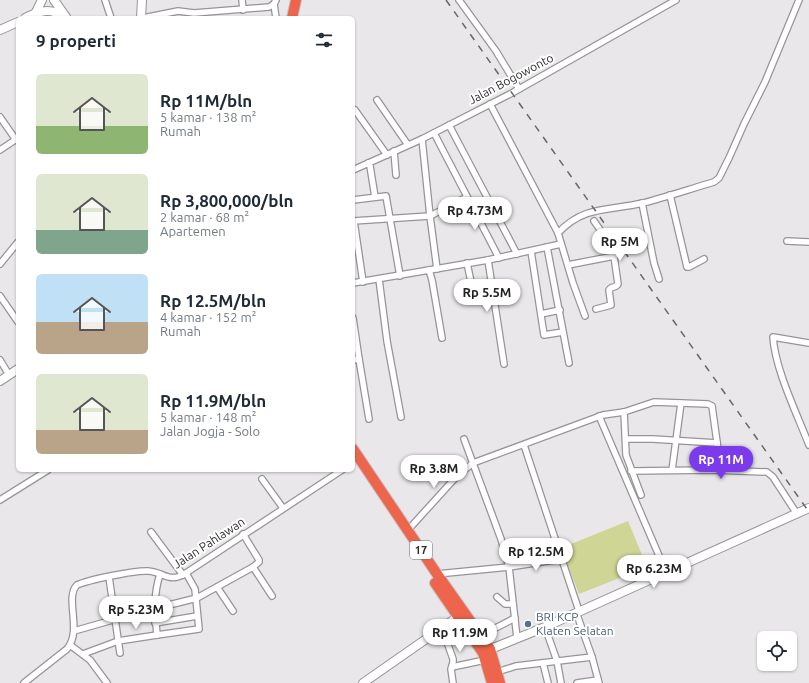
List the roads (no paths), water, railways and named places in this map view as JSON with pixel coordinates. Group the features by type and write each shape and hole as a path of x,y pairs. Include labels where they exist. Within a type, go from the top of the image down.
{"highway":[{"path":"292,16 296,0"},
{"name":"17","path":"356,460 408,530 437,574 497,672 500,683"},
{"name":"17","path":"356,460 462,615 480,636 486,654 492,683"}],"main road":[{"path":"36,12 42,0"},
{"path":"54,0 62,16"},
{"path":"142,0 142,16"},
{"path":"29,16 36,12 48,11 60,16"},
{"path":"0,31 16,23"},
{"path":"0,381 16,370"},
{"path":"486,654 517,638 545,627 809,508"},
{"path":"363,683 462,615"}],"street":[{"path":"59,0 63,16"},
{"path":"105,0 110,16"},
{"path":"242,0 243,10"},
{"path":"458,0 496,51 519,89"},
{"name":"Jalan Bogowonto","path":"355,169 422,139 519,89 676,0"},
{"path":"558,233 571,221 592,211 642,203 714,182 719,178 765,82 799,0"},
{"path":"156,16 178,11 195,15 269,7 275,2"},
{"path":"275,2 276,16"},
{"path":"377,100 408,145"},
{"path":"490,104 558,233 560,244 585,316"},
{"path":"355,110 387,155"},
{"path":"0,117 2,125 16,138"},
{"path":"449,125 517,254"},
{"path":"434,133 499,258"},
{"path":"422,139 437,269"},
{"path":"0,150 16,140"},
{"path":"394,151 396,175"},
{"path":"368,163 370,166 375,197"},
{"path":"670,195 687,267 704,259"},
{"path":"355,200 386,196 400,276"},
{"path":"355,221 430,216 467,197"},
{"path":"642,203 654,263 659,279"},
{"path":"594,221 612,247 618,284 609,290 611,306 596,309"},
{"path":"355,228 363,282"},
{"path":"787,241 809,242"},
{"path":"0,264 16,244"},
{"path":"355,283 499,258 560,244"},
{"path":"547,247 560,310 568,363"},
{"path":"531,251 544,335 563,332"},
{"path":"568,265 614,256"},
{"path":"488,260 504,364"},
{"path":"467,263 474,296"},
{"path":"429,270 442,338"},
{"path":"379,279 387,341 401,417"},
{"path":"0,296 16,319"},
{"path":"541,314 560,310"},
{"path":"809,343 773,337 782,373 809,444"},
{"path":"355,346 356,360 368,419"},
{"path":"0,360 10,375"},
{"path":"408,530 456,476 473,463 598,416 624,412 654,402 712,406 721,471"},
{"path":"672,470 682,403"},
{"path":"624,412 626,455 641,495"},
{"path":"598,416 666,572"},
{"path":"464,439 501,538 509,567 517,638"},
{"path":"626,439 717,443"},
{"path":"524,445 592,657 598,681 577,683"},
{"path":"631,471 672,470 767,472 771,474 797,514"},
{"path":"0,500 45,472"},
{"name":"Jalan Pahlawan","path":"70,645 74,631 72,594 74,589 79,584 144,571 151,571 173,578 185,574 243,534 339,472"},
{"path":"262,478 283,508"},
{"path":"83,654 118,642 198,629 197,598 195,589 185,574 151,532"},
{"path":"115,610 173,604 197,598 253,567 259,562 259,560 243,534"},
{"path":"437,574 509,567 561,559"},
{"path":"253,567 272,596"},
{"path":"157,635 154,606 155,589 160,574"},
{"path":"109,577 115,610 120,653"},
{"path":"217,587 233,611"},
{"path":"497,597 505,604 513,604"},
{"path":"155,623 197,616"},
{"path":"480,636 515,618"},
{"path":"74,631 116,619"},
{"path":"545,627 557,661 561,683"},
{"path":"442,628 453,659 451,673 453,683"},
{"path":"24,683 70,645 90,660 107,683"},
{"path":"452,666 486,654"},
{"path":"497,672 516,666 592,657"},
{"path":"543,663 548,683"}],"railway":[{"path":"446,0 809,512"}],"place":[{"name":"BRI KCP Klaten Selatan","path":"528,624"}]}
